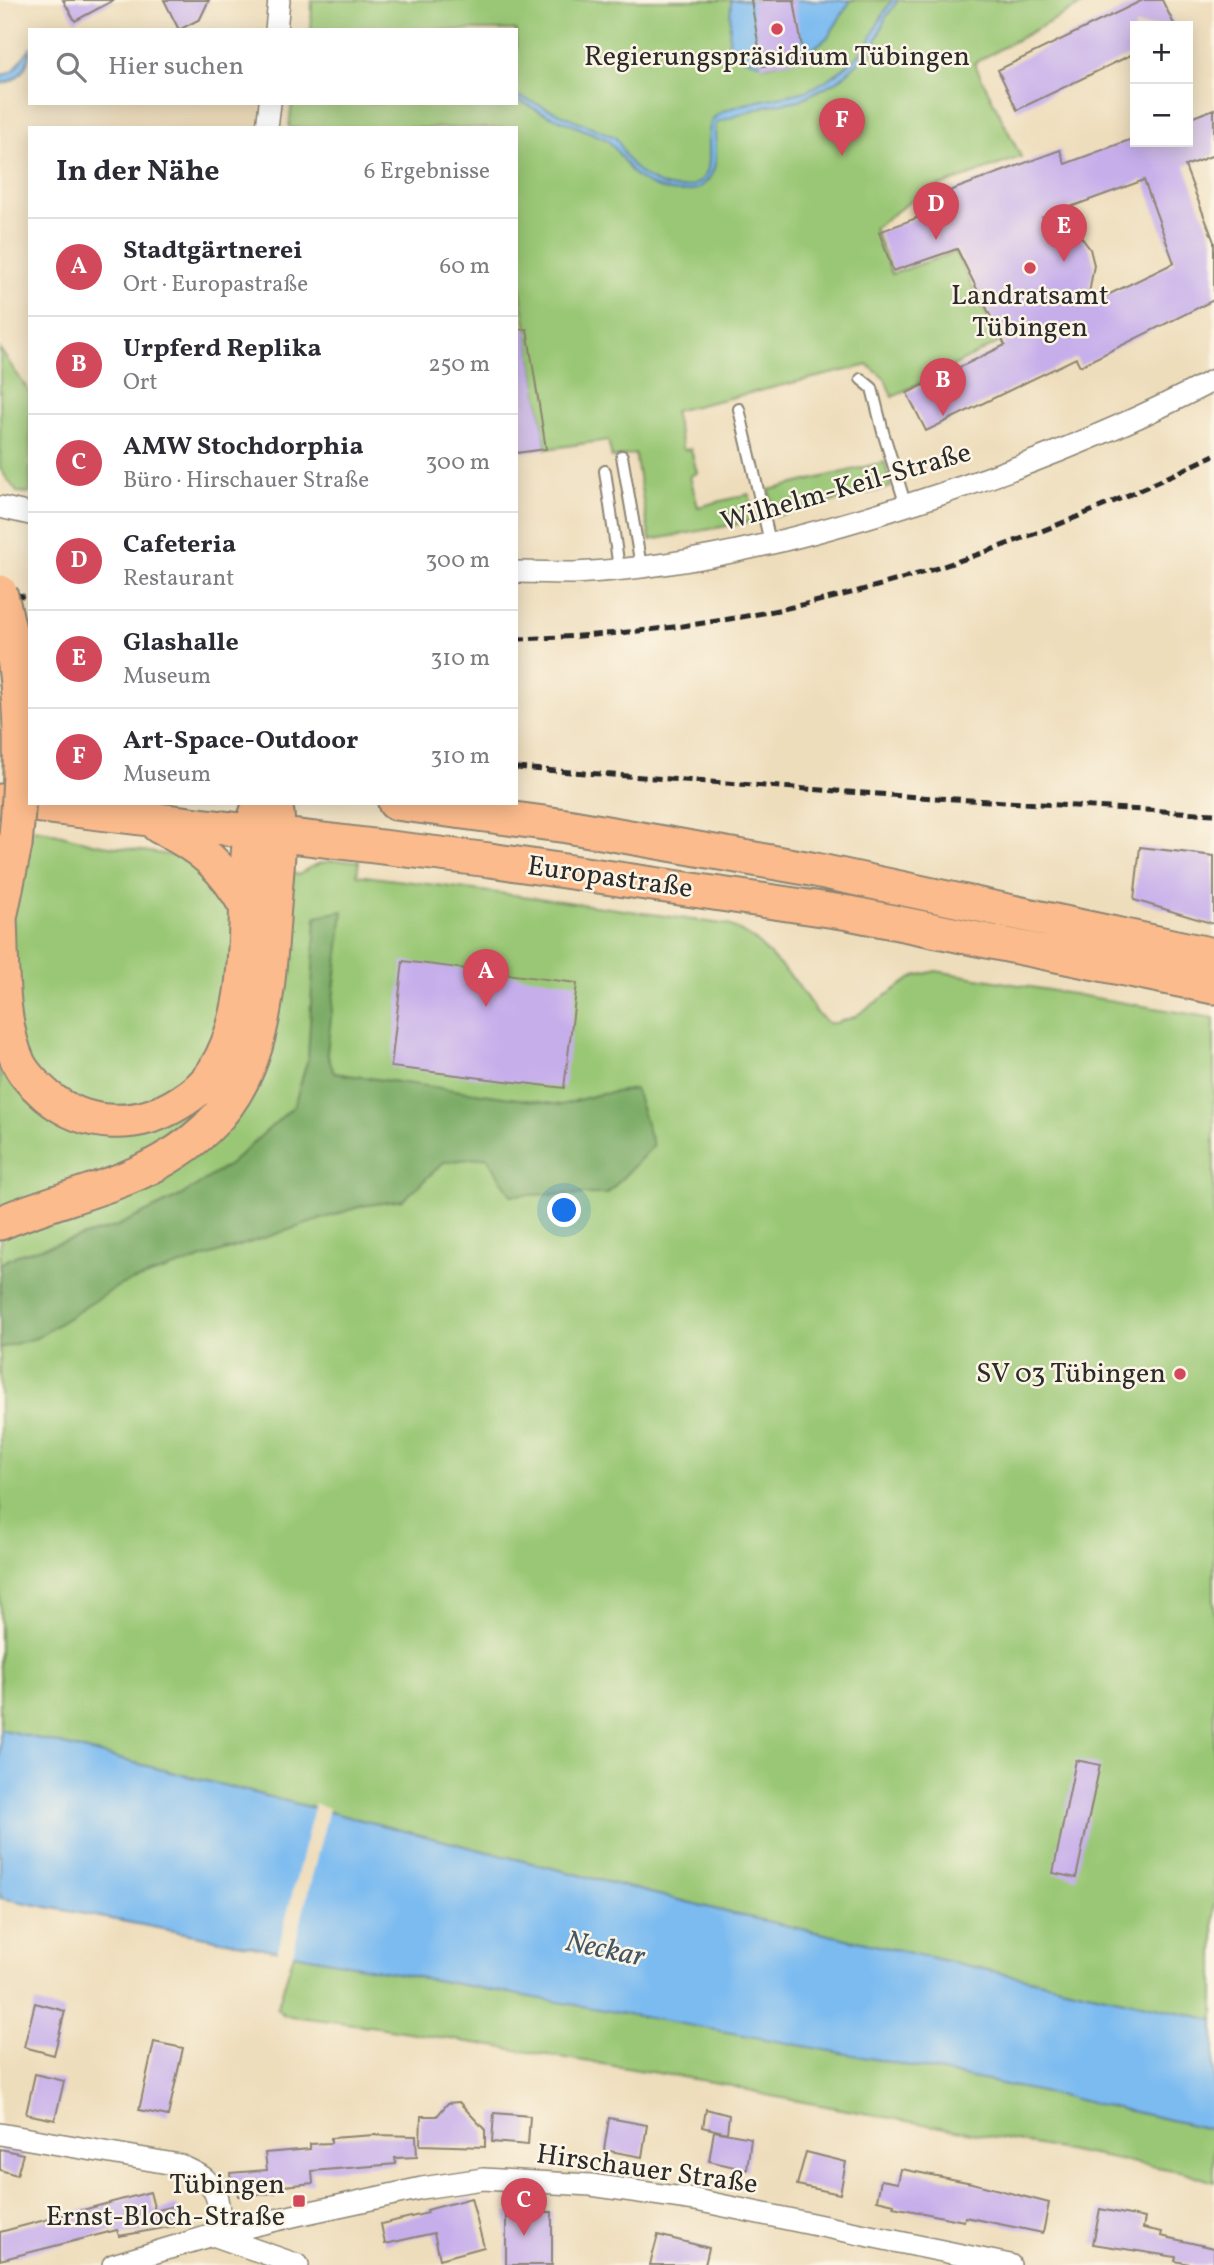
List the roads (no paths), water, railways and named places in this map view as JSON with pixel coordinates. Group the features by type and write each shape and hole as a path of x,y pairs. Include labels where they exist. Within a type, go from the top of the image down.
{"main road":[{"path":"0,592 16,675 20,799 15,845 0,918 4,998 9,1034 19,1064 37,1087 60,1107 84,1118 111,1122 139,1121 166,1111 193,1094 213,1074 228,1046 237,1014 247,908 266,818"},
{"path":"0,763 28,766"},
{"name":"Europastraße","path":"0,801 28,804"},
{"name":"Europastraße","path":"33,805 140,818 266,818 490,860 849,913 1214,988"},
{"name":"Europastraße","path":"410,805 567,826 811,869 1214,955"},
{"path":"140,818 182,839 209,857 227,875 247,908"},
{"path":"0,1223 106,1185 160,1162 188,1145 215,1120 236,1093 253,1059 263,1020 269,972 266,818"}],"street":[{"path":"276,28 279,0"},
{"path":"267,126 270,105"},
{"name":"Wilhelm-Keil-Straße","path":"518,572 573,573 641,566 824,530 906,506 1068,448 1140,417 1214,380"},
{"path":"0,507 28,513"},
{"path":"0,2134 180,2165 205,2179 214,2194 220,2221 213,2235 298,2265"},
{"name":"Hirschauer Straße","path":"113,2265 213,2235 297,2215 422,2188 483,2179 591,2185 696,2200 1010,2265"}],"lane":[{"path":"861,379 872,388 906,506"},
{"path":"739,409 770,542"},
{"path":"622,456 641,566"},
{"path":"605,471 619,569"}],"water":[{"path":"731,0 851,0 828,37 811,50 758,63 740,57 729,45"},
{"path":"892,0 898,0 886,17 873,49 839,80 800,100 765,106 718,122 715,125 714,168 700,187 691,191 668,191 646,182 632,172 606,139 518,100 518,96 615,137 628,160 639,172 663,185 688,187 706,175 709,166 710,126 714,118 743,104 806,91 818,85 849,64 865,48"},
{"path":"28,51 28,61 22,72 12,80 0,84 0,76 13,71"},
{"name":"Neckar","path":"0,1729 734,1914 1214,2020 1214,2130 904,2065 0,1898"}],"railway":[{"path":"518,639 695,624 801,605 854,592 960,561 1063,523 1214,455"},
{"path":"0,590 28,597"},
{"path":"0,661 28,672"},
{"path":"518,768 919,797 1214,814"}],"place":[{"name":"Regierungspräsidium Tübingen","path":"777,29"},
{"name":"Art-Space-Outdoor","path":"842,156"},
{"name":"Cafeteria","path":"936,240"},
{"name":"Glashalle","path":"1064,262"},
{"name":"Landratsamt Tübingen","path":"1030,268"},
{"name":"Urpferd Replika","path":"943,416"},
{"name":"Stadtgärtnerei","path":"486,1007"},
{"name":"SV 03 Tübingen","path":"1180,1374"},
{"name":"Tübingen Ernst-Bloch-Straße","path":"299,2201"},
{"name":"AMW Stochdorphia","path":"524,2236"}]}
